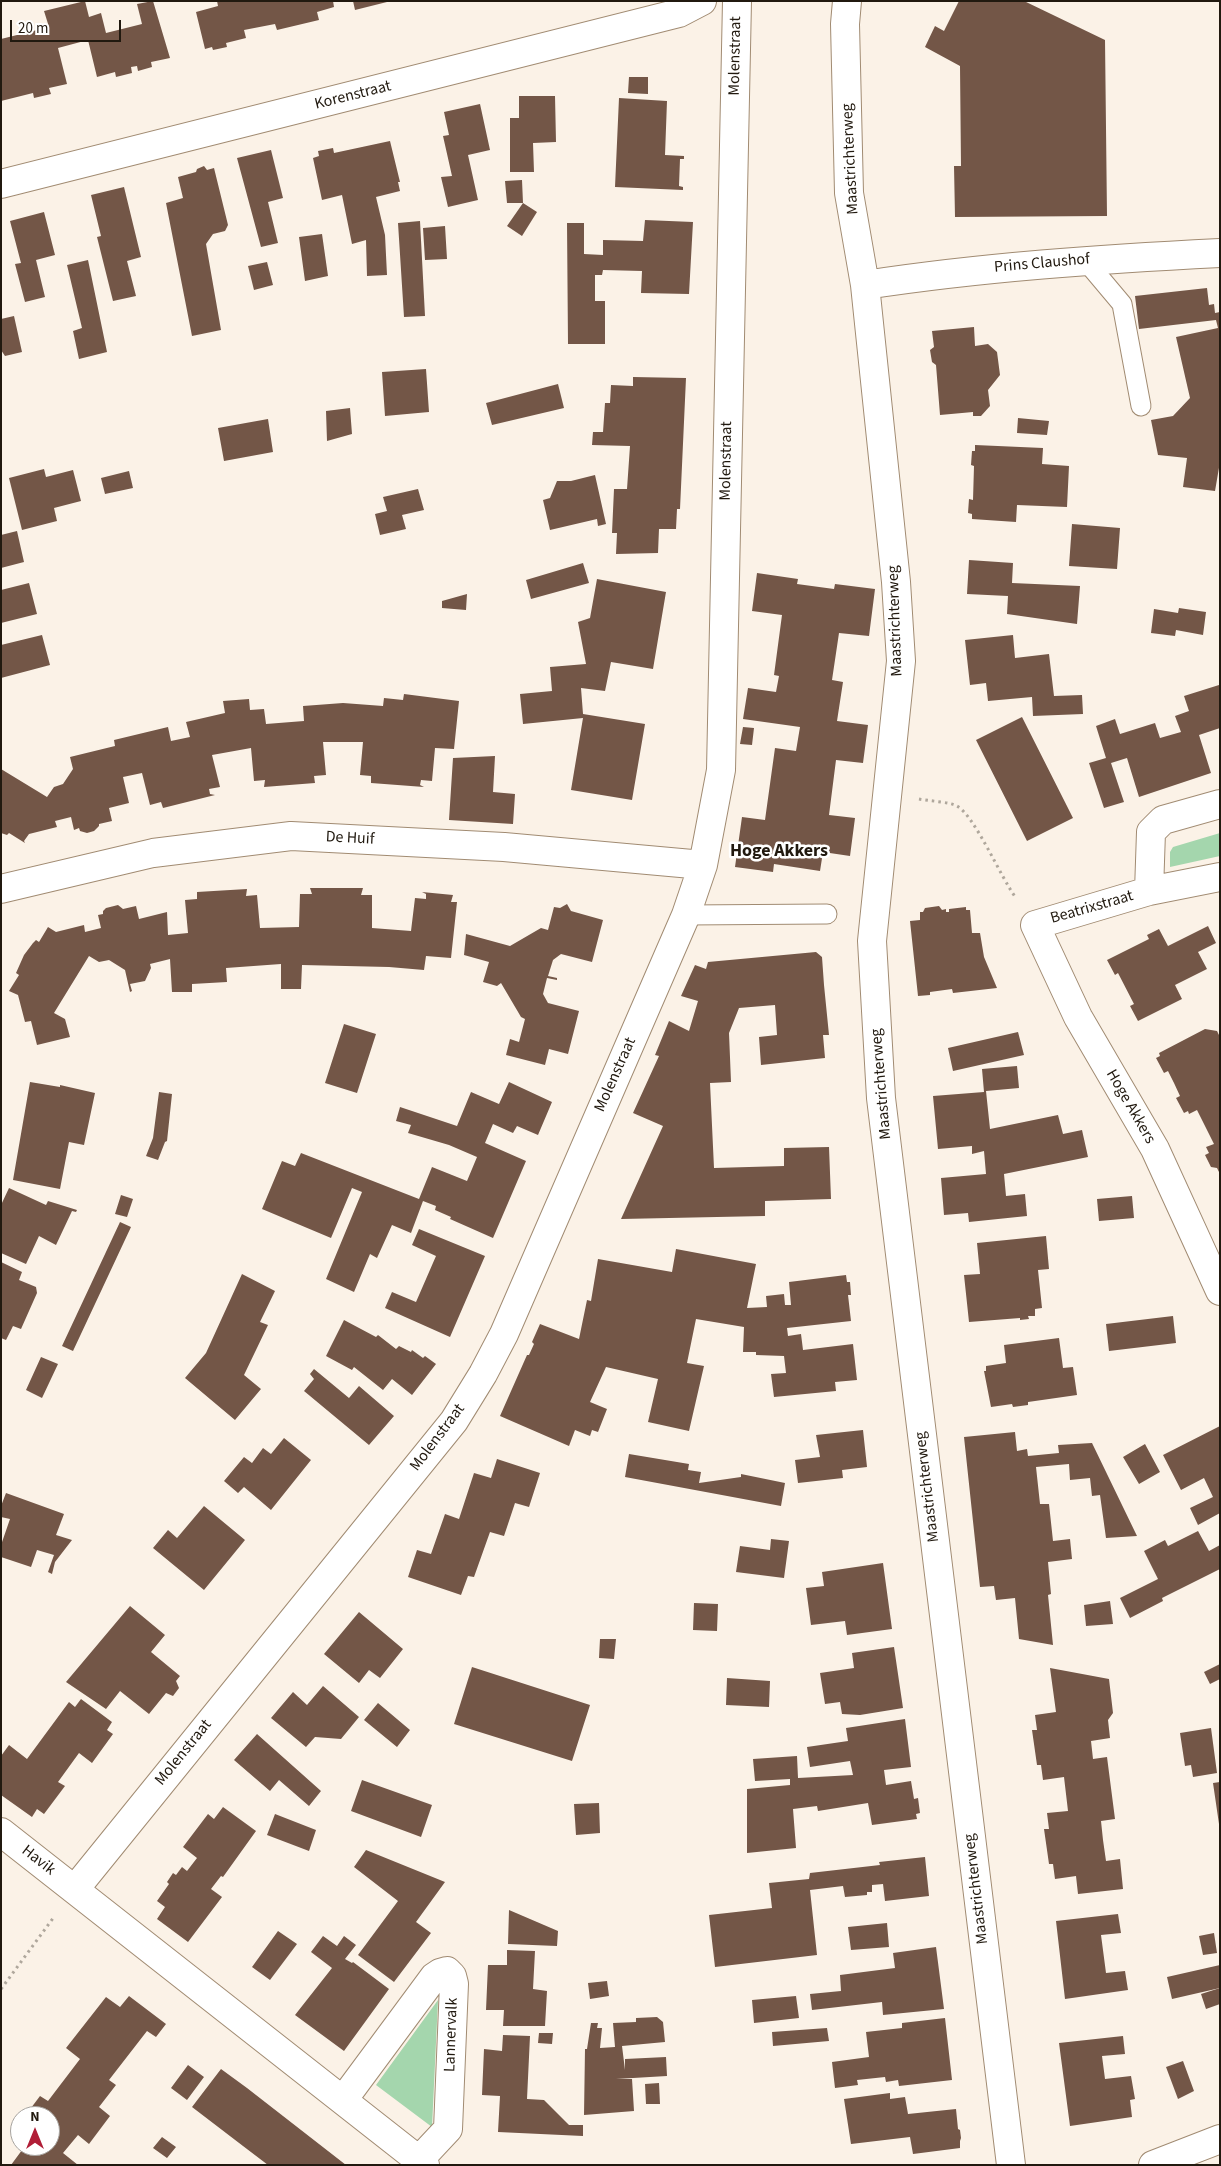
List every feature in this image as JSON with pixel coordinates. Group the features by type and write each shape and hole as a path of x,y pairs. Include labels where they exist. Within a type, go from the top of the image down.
{"street":[{"name":"Korenstraat","path":"1,184 679,14 702,1"},
{"name":"Molenstraat","path":"75,1889 454,1421 504,1334 686,915 703,865 721,770 737,1"},
{"name":"Maastrichterweg","path":"847,1 845,24 850,194 865,285 896,582 901,661 872,941 881,1098 1011,2165"},
{"name":"Prins Claushof","path":"865,285 948,273 1085,260 1220,253"},
{"name":"Beatrixstraat","path":"1149,891 1151,832 1162,820 1220,804"},
{"name":"De Huif","path":"1,889 152,853 291,836 504,847 703,865"},
{"name":"Beatrixstraat","path":"1036,925 1149,891 1220,877"},
{"name":"Hoge Akkers","path":"1036,925 1078,1018 1155,1149 1220,1291"},
{"name":"Havik","path":"1,1832 75,1889"},
{"name":"Lannervalk","path":"75,1889 343,2100 422,2162 448,2129 454,1984 452,1976 447,1971 434,1977 343,2100"},
{"path":"1153,2165 1220,2139"}],"lane":[{"path":"1085,260 1122,304 1141,406"},
{"path":"686,915 827,914"}],"path":[{"path":"888,794 957,806 972,820 1005,883 1036,925"},
{"path":"1,1988 75,1889"}],"green space":[{"path":"1220,833 1220,856 1170,867 1170,852 1173,847"},
{"path":"438,2000 432,2127 376,2085"}],"building":[{"path":"85,1 89,17 101,13 106,33 142,24 137,4 153,1 170,58 151,62 152,67 138,71 137,66 131,67 132,73 116,77 115,72 97,77 88,40 58,48 67,84 49,88 51,94 34,98 33,93 1,101 1,39 49,27 44,11"},
{"path":"217,1 333,1 334,7 317,12 319,20 277,30 275,24 244,30 246,38 226,43 227,47 213,50 212,47 205,49 196,12 218,6"},
{"path":"353,1 387,1 387,2 355,10"},
{"path":"959,1 1024,1 1105,40 1107,216 955,217 954,166 961,166 960,66 925,47 935,26 944,31"},
{"path":"629,77 648,77 648,94 628,93"},
{"path":"519,96 555,96 556,142 533,143 534,172 510,172 510,118 519,118"},
{"path":"619,98 667,101 665,155 684,156 684,159 680,159 679,186 683,187 683,190 615,187"},
{"path":"480,104 490,150 468,155 478,200 448,207 441,177 452,176 443,136 449,135 444,112"},
{"path":"390,141 400,182 398,182 400,191 376,197 385,235 387,275 367,276 366,240 352,244 342,195 322,200 313,158 319,156 318,151 333,148 334,153"},
{"path":"271,150 283,198 268,202 278,243 261,247 237,158"},
{"path":"204,166 207,170 214,168 228,225 225,231 213,234 206,244 221,330 192,336 166,203 183,198 178,177 196,172 197,169"},
{"path":"522,180 523,203 507,203 505,181"},
{"path":"124,187 141,257 127,261 136,296 113,301 97,237 101,236 91,195"},
{"path":"523,203 537,212 522,236 507,226"},
{"path":"44,212 55,255 36,260 45,297 25,302 15,264 21,263 10,221"},
{"path":"645,220 693,222 689,294 641,293 642,271 603,270 602,275 595,275 595,301 605,301 605,344 568,344 567,223 584,223 584,254 603,255 603,240 643,241"},
{"path":"420,221 425,316 404,317 398,223"},
{"path":"445,226 447,259 425,260 423,228"},
{"path":"322,234 328,276 305,281 299,237"},
{"path":"88,260 107,352 79,359 73,331 82,328 67,265"},
{"path":"267,262 273,285 254,290 248,266"},
{"path":"1207,288 1209,305 1214,304 1215,313 1220,312 1220,462 1215,491 1183,487 1187,458 1158,455 1151,420 1173,416 1190,398 1176,337 1218,328 1216,320 1139,329 1135,296"},
{"path":"14,316 22,352 5,356 1,350 1,319"},
{"path":"974,327 975,346 988,344 997,352 1000,375 988,390 990,406 981,416 973,416 973,412 940,415 936,365 932,362 930,350 934,347 932,331"},
{"path":"426,369 429,412 385,416 382,372"},
{"path":"633,377 686,378 680,509 677,509 676,529 659,529 658,553 616,554 617,533 612,533 614,489 627,489 630,446 592,445 593,432 603,432 605,403 610,403 611,385 633,386"},
{"path":"558,384 564,408 492,425 486,403"},
{"path":"350,408 352,434 327,441 326,411"},
{"path":"1018,418 1049,421 1047,435 1017,433"},
{"path":"268,419 273,452 224,461 218,428"},
{"path":"975,445 1043,448 1042,464 1069,466 1067,507 1017,505 1016,522 972,519 972,514 968,513 969,499 973,500 974,466 971,465 972,451 975,451"},
{"path":"44,469 46,477 73,470 81,501 54,508 57,521 22,530 9,478"},
{"path":"129,471 133,488 105,494 101,478"},
{"path":"595,475 606,524 598,526 597,519 550,530 543,500 550,498 557,481 571,481"},
{"path":"418,489 424,510 402,515 406,529 380,535 375,514 387,511 383,497"},
{"path":"1072,524 1120,528 1117,569 1069,566"},
{"path":"17,531 24,562 1,568 1,535"},
{"path":"969,560 1013,563 1012,583 1080,586 1077,624 1007,614 1008,596 967,594"},
{"path":"583,563 589,583 531,599 526,580"},
{"path":"757,573 798,579 797,584 834,589 835,584 875,589 869,636 839,633 832,680 843,682 837,721 868,725 863,763 836,760 829,815 855,818 850,856 823,852 820,871 774,864 773,872 735,867 742,817 765,820 775,748 796,751 800,727 743,719 748,688 776,692 779,676 774,675 782,615 752,611"},
{"path":"597,579 666,592 653,669 611,662 605,691 581,688 583,714 645,724 632,800 571,790 583,718 523,724 520,694 552,691 550,667 586,664 578,622 590,618"},
{"path":"29,583 37,614 1,623 1,590"},
{"path":"467,594 466,610 442,608 442,601"},
{"path":"1179,608 1206,612 1203,635 1176,630 1175,636 1151,633 1154,609 1178,613"},
{"path":"42,635 50,665 1,678 1,645"},
{"path":"1013,635 1015,658 1049,654 1054,696 1082,695 1083,714 1033,716 1032,697 988,701 986,683 970,685 965,640"},
{"path":"1219,685 1220,728 1199,735 1211,773 1139,797 1127,758 1111,763 1124,802 1104,808 1089,763 1106,758 1096,726 1115,719 1120,734 1155,723 1160,738 1181,732 1175,716 1189,711 1184,696"},
{"path":"404,694 459,701 454,749 435,748 432,781 421,780 420,785 424,787 371,783 371,776 360,775 363,742 323,742 326,775 314,776 315,783 264,787 265,780 254,781 251,748 212,755 220,787 209,789 210,794 215,795 163,808 161,802 150,805 142,773 123,777 129,803 109,808 112,821 99,824 94,831 87,833 80,831 79,828 74,830 71,817 55,821 57,827 29,834 24,841 25,843 9,833 7,835 1,833 1,769 47,797 54,787 63,784 73,769 70,757 115,746 114,740 168,727 171,741 190,737 186,722 225,713 223,701 249,699 250,710 264,709 266,724 304,721 303,706 343,703 383,706 384,698 403,700"},
{"path":"1022,717 1073,818 1027,841 976,740"},
{"path":"743,727 754,728 752,745 740,744"},
{"path":"495,756 493,792 515,794 513,824 449,820 453,758"},
{"path":"310,888 363,888 361,895 372,895 372,928 411,931 415,898 426,899 426,894 422,892 453,895 451,902 457,902 451,958 426,956 424,970 389,967 302,965 301,989 281,989 281,964 226,968 227,982 192,984 192,992 172,992 170,959 150,964 151,968 145,981 130,984 132,991 130,992 125,970 109,960 99,962 89,956 54,1013 65,1019 70,1037 37,1045 31,1021 25,1022 18,995 9,991 19,975 16,973 24,955 36,940 39,942 48,927 56,932 84,925 85,932 101,928 98,915 103,914 106,908 118,905 123,909 136,906 139,919 167,912 168,935 188,933 185,900 197,899 197,892 247,889 246,896 257,895 260,928 299,927 300,894 312,894"},
{"path":"567,904 571,911 603,920 592,962 561,954 553,960 548,976 557,978 557,980 547,978 543,994 548,1003 579,1011 568,1054 549,1049 545,1065 506,1055 510,1039 519,1042 525,1019 521,1017 501,983 497,986 483,982 489,962 464,955 466,934 510,946 541,928 548,930 554,907 560,908"},
{"path":"939,906 942,910 946,909 946,912 949,912 949,909 966,907 966,910 970,910 972,933 980,933 984,957 997,988 953,993 952,989 918,996 910,921 920,920 920,912 923,912 925,908"},
{"path":"1208,926 1216,943 1198,952 1207,969 1175,985 1182,999 1138,1021 1130,1006 1134,1004 1118,973 1115,975 1107,960 1149,939 1147,935 1159,929 1168,946"},
{"path":"816,952 822,957 829,1035 823,1035 825,1058 761,1065 759,1037 777,1035 775,1005 739,1008 729,1033 731,1082 710,1083 714,1168 784,1166 784,1148 829,1147 831,1199 765,1201 765,1216 621,1219 663,1126 633,1113 659,1056 655,1055 669,1021 689,1031 698,1001 681,996 695,965 706,969 708,962"},
{"path":"344,1024 376,1034 357,1093 325,1083"},
{"path":"1205,1029 1217,1031 1220,1037 1220,1174 1217,1168 1211,1167 1205,1155 1209,1153 1206,1147 1214,1144 1197,1110 1189,1114 1188,1111 1184,1113 1176,1098 1180,1096 1168,1071 1164,1073 1156,1058 1160,1056 1159,1053"},
{"path":"1018,1032 1024,1055 953,1071 948,1048"},
{"path":"1017,1066 1019,1088 986,1091 990,1129 1058,1115 1063,1134 1082,1130 1088,1157 1004,1174 1006,1196 1025,1194 1027,1216 969,1222 968,1213 944,1215 941,1178 986,1174 984,1151 972,1154 972,1146 938,1149 933,1096 984,1092 982,1069"},
{"path":"30,1082 60,1087 60,1085 95,1093 84,1145 69,1142 60,1189 13,1180"},
{"path":"509,1082 552,1102 538,1135 517,1126 513,1133 493,1124 485,1143 526,1161 493,1238 450,1219 451,1217 435,1210 436,1206 423,1201 411,1233 392,1225 377,1258 370,1254 354,1292 326,1279 362,1192 352,1188 331,1238 262,1209 282,1161 295,1166 301,1153 419,1199 432,1167 467,1181 477,1157 449,1145 408,1133 411,1125 396,1121 400,1107 457,1126 471,1092 499,1104"},
{"path":"159,1092 172,1094 167,1141 158,1160 146,1156 153,1138"},
{"path":"9,1188 46,1205 48,1201 77,1210 76,1212 72,1211 56,1245 39,1236 26,1264 1,1253 1,1205"},
{"path":"121,1195 133,1199 127,1217 115,1214"},
{"path":"1132,1196 1134,1218 1099,1221 1097,1199"},
{"path":"120,1222 131,1227 73,1351 62,1346"},
{"path":"419,1229 485,1256 450,1337 385,1308 392,1292 416,1302 436,1256 412,1245"},
{"path":"1046,1236 1049,1269 1038,1270 1042,1308 1035,1309 1035,1316 1028,1316 1029,1319 1020,1320 1020,1318 969,1322 964,1275 980,1274 977,1243"},
{"path":"676,1249 756,1264 747,1308 767,1307 766,1296 784,1294 785,1305 791,1305 789,1282 846,1275 847,1282 850,1282 851,1295 848,1295 851,1321 787,1328 788,1336 801,1334 803,1350 853,1344 857,1380 835,1382 836,1391 774,1397 771,1374 786,1373 784,1356 756,1355 756,1352 743,1352 744,1327 696,1319 687,1363 704,1366 689,1431 648,1422 658,1379 606,1367 590,1402 607,1409 598,1432 592,1430 590,1436 575,1430 569,1446 500,1416 527,1355 529,1355 534,1344 532,1342 540,1324 579,1339 587,1300 591,1301 598,1259 672,1272"},
{"path":"1,1262 22,1272 19,1280 36,1287 37,1293 21,1329 13,1326 6,1340 1,1338"},
{"path":"242,1274 275,1291 260,1322 268,1325 244,1375 261,1389 235,1420 185,1378 206,1353"},
{"path":"1173,1316 1176,1343 1109,1351 1106,1324"},
{"path":"344,1320 376,1337 378,1335 396,1349 399,1346 411,1352 412,1350 436,1364 412,1395 392,1379 383,1390 354,1367 352,1370 326,1356"},
{"path":"1059,1338 1063,1368 1073,1367 1077,1395 1028,1402 1028,1405 1013,1407 1012,1404 991,1407 984,1371 986,1371 986,1366 1006,1363 1004,1345"},
{"path":"41,1357 58,1364 42,1398 26,1390"},
{"path":"314,1369 349,1398 359,1386 394,1416 369,1445 304,1391 314,1379 310,1374"},
{"path":"1220,1426 1220,1513 1198,1525 1190,1508 1213,1497 1204,1478 1181,1490 1163,1455"},
{"path":"863,1430 867,1467 842,1470 843,1478 798,1483 795,1460 820,1457 816,1435"},
{"path":"1015,1432 1017,1451 1027,1449 1028,1456 1059,1453 1058,1445 1092,1443 1137,1536 1106,1538 1100,1495 1092,1496 1090,1478 1070,1480 1069,1464 1036,1467 1040,1504 1049,1504 1053,1541 1070,1539 1072,1559 1048,1562 1051,1594 1048,1595 1053,1645 1019,1639 1015,1598 996,1600 994,1586 980,1587 964,1437"},
{"path":"284,1438 311,1460 271,1510 244,1487 238,1493 224,1481 244,1457 252,1463 263,1448 271,1454"},
{"path":"1145,1444 1160,1472 1139,1484 1123,1457"},
{"path":"629,1454 689,1464 688,1470 701,1472 699,1483 741,1477 741,1474 785,1483 781,1506 625,1477"},
{"path":"497,1459 540,1473 529,1507 515,1503 504,1536 490,1532 474,1577 468,1576 461,1595 408,1577 417,1550 431,1554 445,1514 459,1519 474,1473 491,1478"},
{"path":"6,1493 64,1514 56,1535 72,1540 55,1562 52,1574 48,1572 54,1555 37,1550 31,1567 1,1557 1,1545 10,1519 1,1517 1,1506"},
{"path":"204,1506 245,1540 204,1590 153,1548 168,1530 177,1538"},
{"path":"1198,1531 1209,1551 1220,1545 1220,1569 1162,1598 1163,1601 1130,1618 1120,1598 1158,1579 1144,1551 1165,1540 1168,1546"},
{"path":"771,1539 789,1541 784,1578 736,1572 740,1546 770,1550"},
{"path":"883,1563 892,1629 847,1635 845,1621 811,1625 806,1588 824,1586 822,1572"},
{"path":"1110,1601 1113,1624 1086,1626 1084,1605"},
{"path":"694,1603 718,1604 717,1631 693,1630"},
{"path":"130,1606 165,1635 151,1652 180,1676 176,1681 179,1688 173,1696 166,1693 149,1714 120,1691 106,1709 66,1682"},
{"path":"359,1612 403,1649 380,1678 369,1670 359,1683 324,1654"},
{"path":"600,1639 616,1639 614,1659 599,1658"},
{"path":"894,1647 903,1708 860,1715 842,1714 840,1702 825,1704 820,1673 854,1668 852,1653"},
{"path":"1220,1664 1220,1679 1210,1684 1204,1672"},
{"path":"472,1667 590,1705 572,1761 454,1724"},
{"path":"1050,1668 1109,1679 1113,1713 1108,1720 1110,1738 1091,1741 1093,1759 1107,1757 1115,1819 1101,1821 1103,1840 1106,1861 1120,1859 1123,1889 1078,1894 1076,1876 1055,1879 1053,1864 1049,1864 1044,1829 1049,1829 1047,1813 1068,1811 1064,1777 1043,1780 1041,1765 1037,1765 1032,1730 1037,1730 1035,1715 1056,1712"},
{"path":"727,1678 770,1681 769,1707 726,1705"},
{"path":"323,1686 359,1717 341,1739 315,1737 306,1747 271,1718 293,1692 307,1705"},
{"path":"81,1699 112,1722 107,1730 113,1734 92,1763 79,1753 58,1782 65,1786 44,1814 37,1809 32,1817 1,1795 1,1756 9,1745 27,1759 69,1702 75,1707"},
{"path":"378,1703 410,1730 397,1747 364,1720"},
{"path":"905,1719 911,1767 884,1770 886,1785 911,1781 914,1799 918,1798 920,1813 916,1814 917,1819 872,1825 868,1803 818,1811 817,1806 793,1809 796,1848 747,1853 747,1789 790,1785 790,1779 755,1781 753,1759 797,1756 798,1778 853,1775 850,1761 810,1767 807,1747 848,1741 846,1728"},
{"path":"1211,1728 1217,1773 1193,1777 1191,1765 1185,1766 1180,1733"},
{"path":"257,1734 321,1791 309,1806 279,1780 270,1791 234,1760"},
{"path":"362,1780 432,1805 421,1837 351,1811"},
{"path":"1220,1782 1220,1824 1219,1824 1213,1783"},
{"path":"599,1803 600,1833 576,1835 574,1804"},
{"path":"223,1807 256,1831 223,1877 221,1876 211,1889 222,1897 188,1942 157,1919 165,1907 157,1901 169,1884 167,1882 173,1873 176,1875 182,1867 187,1871 197,1858 183,1847 208,1814 214,1819"},
{"path":"275,1814 316,1830 309,1851 267,1835"},
{"path":"366,1850 445,1882 416,1922 431,1933 394,1982 358,1955 398,1901 354,1867"},
{"path":"925,1857 929,1896 885,1901 883,1884 872,1885 872,1892 867,1892 867,1895 845,1897 843,1886 810,1890 817,1955 715,1967 709,1915 772,1908 769,1883 809,1879 810,1873 880,1865 879,1862"},
{"path":"509,1910 558,1931 557,1946 508,1944"},
{"path":"1118,1914 1121,1933 1101,1935 1106,1973 1125,1971 1128,1990 1065,1999 1056,1921"},
{"path":"887,1923 889,1947 851,1950 848,1927"},
{"path":"278,1931 297,1944 270,1980 252,1967"},
{"path":"1214,1933 1217,1953 1203,1955 1199,1936"},
{"path":"323,1936 337,1946 344,1936 356,1945 345,1959 353,1962 389,1989 344,2051 295,2015 332,1968 311,1952"},
{"path":"936,1947 944,2009 883,2015 882,2002 812,2010 810,1994 841,1991 840,1975 895,1968 893,1953"},
{"path":"507,1950 535,1951 533,1989 547,1991 545,2026 503,2026 504,2010 486,2010 488,1965 507,1965"},
{"path":"1220,1965 1220,1988 1172,1999 1167,1977"},
{"path":"607,1981 609,1996 590,1999 588,1983"},
{"path":"1220,1988 1220,2004 1206,2009 1201,1994"},
{"path":"129,1996 166,2024 156,2037 147,2031 109,2080 116,2085 99,2107 110,2116 89,2144 78,2135 63,2153 78,2165 11,2165 18,2156 60,2156 60,2106 32,2106 40,2096 48,2101 80,2059 66,2048 106,1997 120,2007"},
{"path":"796,1996 799,2018 754,2023 752,2000"},
{"path":"657,2017 663,2022 665,2042 622,2046 625,2070 625,2059 666,2057 667,2076 616,2079 632,2079 634,2111 584,2115 585,2049 587,2049 591,2023 598,2023 597,2028 602,2028 600,2048 615,2047 613,2023 636,2022 636,2018"},
{"path":"945,2018 952,2080 899,2086 898,2080 886,2082 885,2077 857,2080 858,2085 835,2088 832,2062 869,2057 866,2032 902,2028 902,2023"},
{"path":"827,2028 829,2041 773,2046 772,2032"},
{"path":"539,2033 553,2033 552,2044 538,2043"},
{"path":"503,2035 530,2036 527,2099 544,2100 569,2125 583,2125 583,2136 498,2132 500,2096 482,2095 484,2049 502,2051"},
{"path":"1123,2036 1125,2054 1102,2056 1105,2079 1131,2076 1135,2099 1130,2100 1132,2117 1070,2126 1059,2043"},
{"path":"1183,2061 1194,2091 1178,2099 1166,2067"},
{"path":"188,2065 204,2077 187,2100 171,2088"},
{"path":"221,2069 346,2165 268,2165 192,2107"},
{"path":"659,2083 660,2104 646,2104 645,2084"},
{"path":"890,2093 890,2099 905,2097 908,2114 956,2109 961,2138 960,2148 913,2154 910,2137 851,2144 844,2099"},
{"path":"162,2137 176,2147 167,2158 153,2148"}],"district":[{"name":"Hoge Akkers","path":"779,852"}]}
